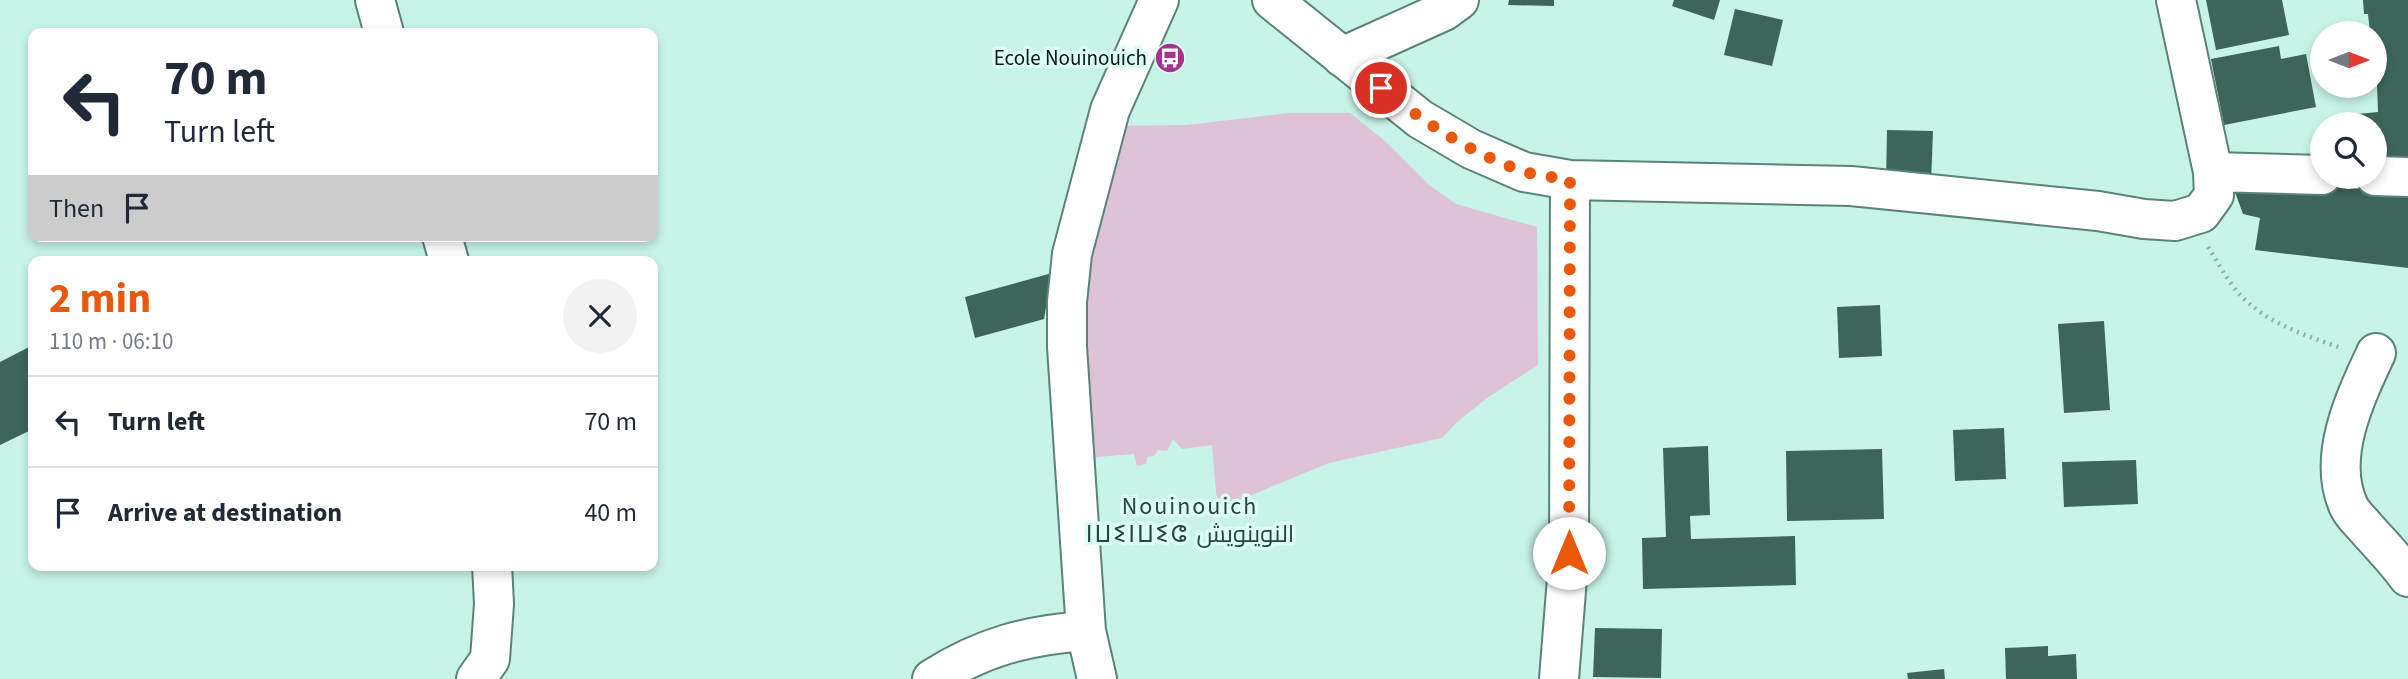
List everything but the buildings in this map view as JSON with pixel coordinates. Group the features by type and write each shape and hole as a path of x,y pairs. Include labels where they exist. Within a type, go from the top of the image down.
{"street":[{"path":"375,0 383,28"},
{"path":"1097,679 1086,631 1067,347 1067,302 1072,254 1110,110 1159,0"},
{"path":"1272,0 1420,119 1471,149 1524,172 1570,180 1851,186 2098,211 2144,219 2175,220 2201,213 2214,195 2213,172 2176,0"},
{"path":"1342,57 1460,0"},
{"path":"2213,172 2310,175"},
{"path":"2387,176 2408,177"},
{"path":"1559,679 1569,553 1570,180"},
{"path":"2376,354 2356,396 2347,425 2342,451 2342,481 2350,509 2408,577"},
{"path":"476,679 490,659 494,604 492,571"},
{"path":"932,679 981,652 1011,642 1046,634 1086,631"}],"path":[{"path":"2188,217 2235,289 2260,313 2287,328 2347,350 2376,354"}],"shaded area":[{"path":"1289,113 1350,113 1385,141 1429,185 1456,204 1537,227 1538,365 1487,398 1442,438 1329,463 1220,508 1212,445 1182,449 1173,439 1167,451 1158,450 1154,456 1147,457 1146,464 1137,466 1134,454 1097,457 1090,468 1076,315 1114,126 1187,125"}],"place":[{"name":"Ecole Nouinouich","path":"1170,58"}],"district":[{"name":"Nouinouich ⵏⵡⵉⵏⵡⵉⵛ النوينويش","path":"1190,520"}],"route":[{"path":"1381,88 1420,119 1471,149 1524,172 1570,180 1569,553"}]}
